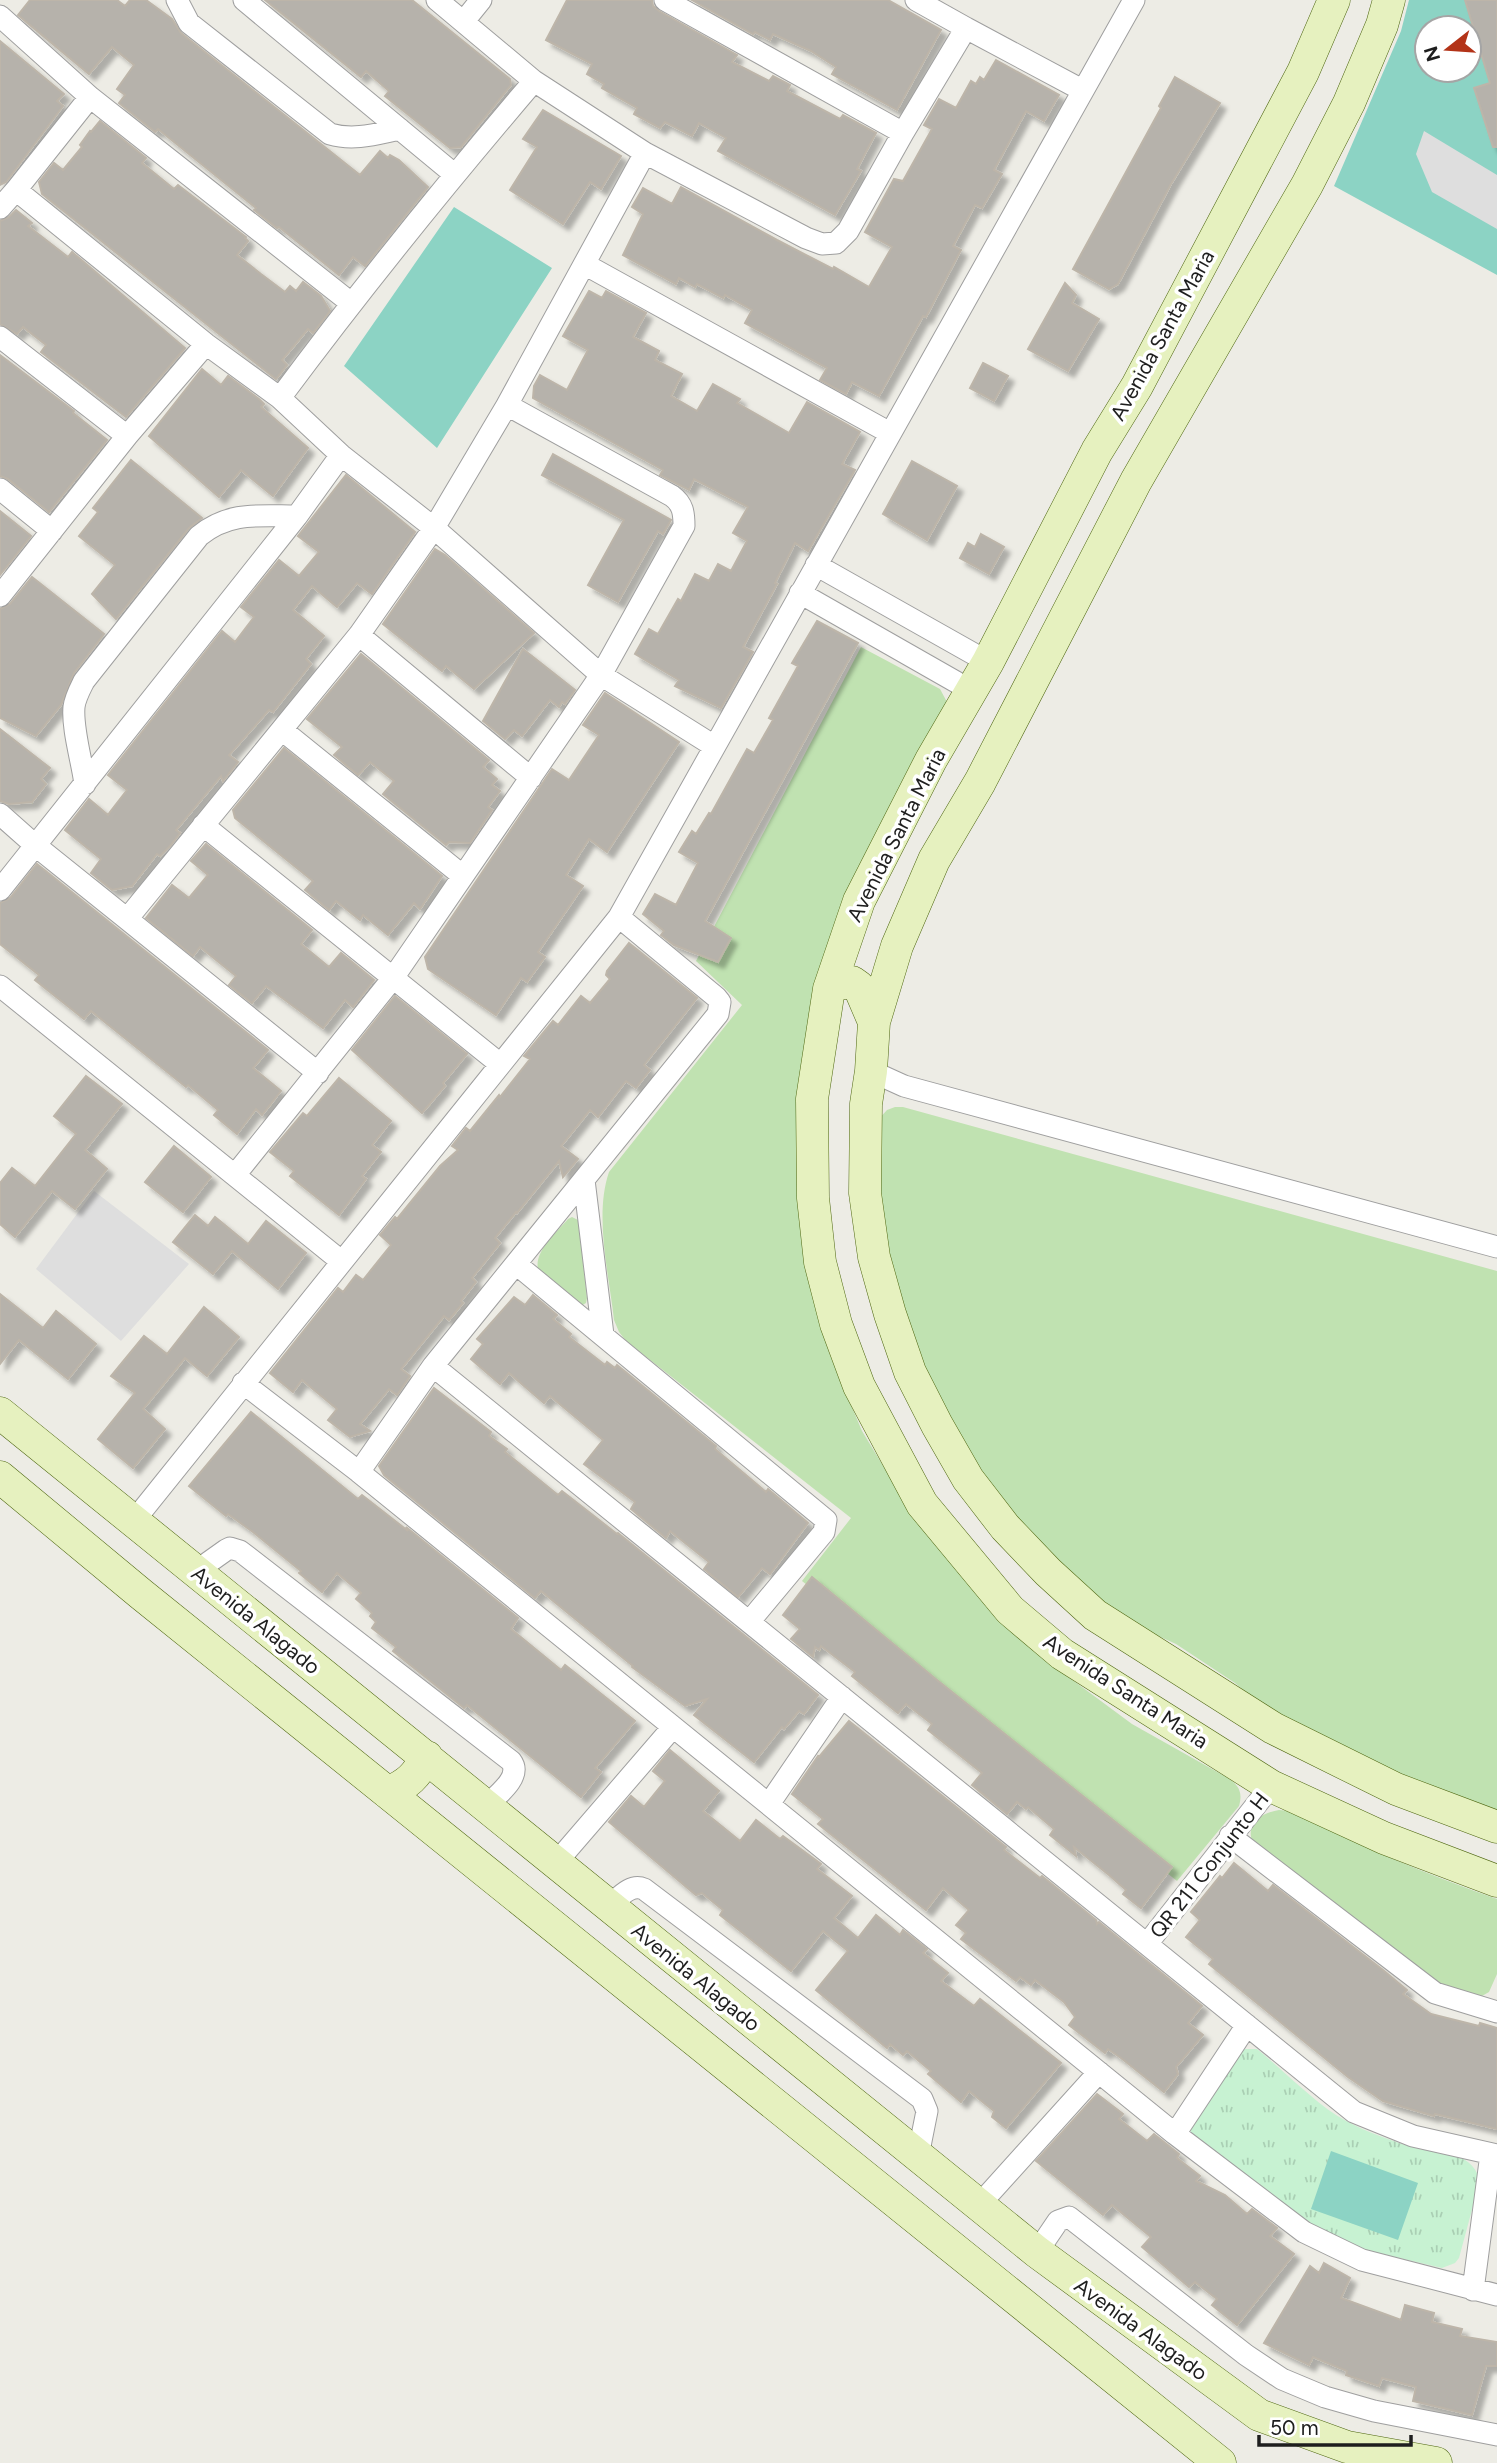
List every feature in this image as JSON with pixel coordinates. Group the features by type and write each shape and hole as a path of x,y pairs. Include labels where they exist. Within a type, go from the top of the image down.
{"main road":[{"name":"Avenida Santa Maria","path":"1334,0 1303,72 1137,386 1097,451 988,662 931,760 859,901 829,989 813,1099 813,1198 820,1262 836,1324 859,1386 922,1504 1010,1611 1062,1654 1271,1786 1384,1838 1497,1881"},
{"path":"1389,0 1382,24 1349,103 1325,150 1136,481 980,782 934,860 897,946 874,1022 865,1116 865,1193 874,1257 910,1372 968,1479 1005,1527 1048,1572 1095,1615 1273,1728 1396,1789 1497,1827"},
{"path":"1137,386 1140,398 1150,415 1163,417 1175,413"},
{"path":"1097,451 1109,449 1128,453 1135,465 1136,481"},
{"path":"859,901 861,929 866,937 873,943 897,946"},
{"path":"829,989 852,982 859,987 874,1022"},
{"name":"Avenida Alagado","path":"0,1413 1037,2252 1259,2415 1347,2447 1436,2463"},
{"path":"0,1477 152,1603 1220,2463"},
{"path":"388,1793 415,1777 427,1756"}],"street":[{"path":"177,0 189,23 330,134 358,138 400,129"},
{"path":"244,0 454,174"},
{"path":"437,0 534,81 645,153 822,244 836,243 848,231 966,28"},
{"path":"464,21 481,0"},
{"path":"664,0 903,133"},
{"path":"916,0 1082,90"},
{"path":"133,1522 619,917 1134,0"},
{"path":"0,16 90,97 351,303"},
{"path":"280,398 351,303 454,174 534,81"},
{"path":"0,208 90,97"},
{"path":"127,919 359,635 434,527 586,265 645,153"},
{"path":"16,190 206,344 280,398 341,455 434,527 601,675 714,746"},
{"path":"586,265 890,433"},
{"path":"0,337 127,436"},
{"path":"0,596 127,436 206,344"},
{"path":"235,1175 393,978 601,675 684,526 680,502 507,405"},
{"path":"0,890 298,516 341,455"},
{"path":"0,489 52,531"},
{"path":"85,783 74,719 78,693 84,681 199,536 214,523 230,518 298,516"},
{"path":"816,565 988,662"},
{"path":"800,593 972,691"},
{"path":"359,635 531,778"},
{"path":"282,730 463,876"},
{"path":"0,814 318,1073"},
{"path":"203,825 500,1064"},
{"path":"359,1472 433,1366 720,1009 720,1002 716,997 619,917"},
{"path":"0,986 341,1261"},
{"path":"871,1070 904,1086 1497,1247"},
{"path":"584,1180 603,1335"},
{"path":"516,1264 826,1520 824,1532 749,1622"},
{"path":"433,1366 1354,2112 1413,2136 1494,2155 1473,2290"},
{"path":"243,1383 359,1472 1175,2134 1304,2232 1362,2260 1497,2295"},
{"path":"195,1572 230,1548 240,1550 511,1761 515,1766 512,1779 485,1807"},
{"path":"769,1804 842,1697"},
{"path":"555,1864 673,1727"},
{"name":"QR 211 Conjunto H","path":"1147,1944 1271,1786"},
{"path":"1230,1836 1436,1993 1497,2012"},
{"path":"608,1906 630,1889 645,1889 922,2099 927,2111 918,2156"},
{"path":"1175,2134 1247,2025"},
{"path":"979,2204 1099,2072"},
{"path":"1037,2252 1058,2221 1069,2217 1246,2355 1282,2379 1325,2398 1374,2411 1497,2435"}],"green space":[{"path":"861,647 940,689 947,702 822,972 817,1311 830,1355 862,1431 902,1497 1063,1673 1132,1724 1228,1778 1237,1787 1241,1797 1239,1806 1177,1881 802,1581 851,1518 626,1341 614,1320 603,1226 609,1172 742,1005 696,961"},
{"path":"903,1107 1497,1271 1497,1819 1275,1718 1235,1683 1176,1644 1125,1621 1055,1568 944,1422 882,1257 876,1122 887,1110"},
{"path":"572,1217 578,1220 579,1225 587,1298 586,1303 581,1306 538,1270 539,1256 543,1249"},
{"path":"1290,1811 1392,1858 1497,1899 1497,1974 1489,1992 1475,2000 1422,1978 1252,1841 1253,1824 1267,1813"},
{"path":"1257,2049 1316,2100 1354,2125 1411,2147 1452,2154 1469,2162 1480,2180 1459,2258 1455,2263 1442,2268 1331,2242 1192,2135 1189,2127 1240,2052"}],"shaded area":[{"path":"1409,0 1497,0 1497,275 1334,186 1401,31"},
{"path":"1424,131 1497,175 1497,229 1432,192 1416,154"},
{"path":"454,207 552,268 437,448 344,366"},
{"path":"94,1191 189,1264 121,1341 36,1269"},
{"path":"1331,2151 1418,2183 1398,2240 1311,2209"}],"building":[{"path":"30,0 117,0 125,6 130,0 146,0 172,19 181,33 360,175 380,151 388,158 390,155 399,160 428,187 365,266 353,257 339,275 254,210 256,208 158,129 155,132 119,103 125,95 117,89 134,65 112,47 89,74 18,15"},
{"path":"265,0 412,0 510,79 511,85 461,147 450,148 385,96 389,91 366,71 361,77"},
{"path":"567,0 652,0 653,6 659,11 737,55 732,62 769,81 773,76 790,85 787,91 840,119 843,115 876,133 857,169 861,171 835,215 718,151 726,138 699,123 692,136 665,122 660,128 634,114 637,108 602,88 604,84 587,74 592,64 546,40"},
{"path":"692,0 888,0 941,30 897,110 832,74 836,67 811,51 773,34 770,40 755,32 753,34"},
{"path":"1465,0 1497,0 1497,147 1493,147 1474,88 1490,83 1483,60 1483,14 1469,14"},
{"path":"0,41 64,94 57,101 63,106 6,182 0,185"},
{"path":"996,60 1059,95 1044,121 1026,111 994,170 1002,174 982,208 975,205 953,246 961,250 926,317 923,316 879,396 852,382 846,394 820,380 827,368 745,323 752,310 697,284 695,287 679,278 676,284 623,255 643,214 632,207 643,188 672,204 681,187 869,287 892,247 865,232 894,179 903,181 932,129 924,125 939,99 956,108 971,81 976,84 980,77 984,80"},
{"path":"1175,77 1220,103 1171,184 1118,284 1109,289 1073,269 1161,108 1159,106"},
{"path":"543,110 621,156 601,189 590,182 563,224 510,190 537,147 523,139"},
{"path":"100,121 146,158 142,163 174,189 178,185 246,237 248,241 237,255 285,292 290,286 296,291 303,282 321,296 330,311 313,333 308,329 282,360 287,365 276,379 42,194 39,182 54,163 63,170"},
{"path":"16,210 32,223 28,226 68,257 72,252 185,348 126,417 41,352 46,345 23,327 17,334 0,324 0,221"},
{"path":"1065,283 1076,295 1072,303 1099,319 1068,371 1028,349"},
{"path":"589,291 602,298 606,291 646,313 633,337 659,351 655,360 682,374 671,396 697,411 713,384 740,399 737,403 789,433 807,402 860,432 842,464 855,470 808,551 795,543 775,583 777,584 743,647 753,652 721,708 675,686 679,680 635,654 649,629 658,634 678,599 681,601 695,574 709,581 718,564 731,571 747,541 733,533 748,507 694,479 689,490 660,475 663,470 533,398 534,386 540,375 567,390 588,350 563,336"},
{"path":"0,355 74,411 73,413 107,440 49,512 8,479 0,476"},
{"path":"983,363 1008,376 994,401 970,388"},
{"path":"202,369 221,385 228,376 259,399 264,404 261,407 308,448 273,496 241,470 219,497 149,436"},
{"path":"553,454 671,520 663,534 658,531 618,602 588,585 624,520 542,475"},
{"path":"131,460 202,518 189,528 116,619 92,594 115,565 79,536 98,512 93,508"},
{"path":"912,461 957,486 927,540 883,514"},
{"path":"346,475 415,532 372,594 357,583 337,607 312,586 293,610 324,636 306,659 311,664 273,712 269,710 229,755 238,762 223,781 221,776 176,830 180,833 171,845 160,856 157,854 132,886 112,890 91,873 101,859 65,830 89,799 108,815 127,790 108,775 222,631 235,642 254,617 241,607 279,560 299,576 319,552 298,536"},
{"path":"0,511 31,536 0,575"},
{"path":"981,534 1004,547 989,574 960,558 968,543 975,547"},
{"path":"435,549 534,633 474,689 446,666 442,671 383,624"},
{"path":"32,577 104,634 74,673 61,705 36,736 0,718 0,609 10,604"},
{"path":"817,621 858,643 705,921 731,938 718,962 674,945 661,935 664,931 643,914 655,894 676,905 698,863 679,852 692,831 696,834 709,813 711,814 747,749 754,753 773,720 769,718 798,666 792,663"},
{"path":"523,649 575,690 565,704 562,702 559,707 550,700 522,736 514,730 505,739 483,721"},
{"path":"361,654 489,760 483,767 497,779 492,785 500,791 488,807 492,810 470,843 449,842 446,845 383,794 394,781 370,762 358,775 334,755 342,747 307,719"},
{"path":"605,693 679,742 607,852 589,839 566,875 583,886 538,952 545,957 527,982 521,978 496,1015 428,969 425,957 552,769 569,780 599,735 583,725"},
{"path":"0,729 50,768 41,779 46,784 32,802 9,804 0,801"},
{"path":"284,748 442,876 420,909 414,903 388,935 363,915 360,920 336,901 329,910 305,890 313,881 235,818 233,810"},
{"path":"206,844 312,930 301,944 329,967 341,953 374,980 353,1007 345,1000 323,1028 266,986 252,1003 229,985 236,976 200,947 193,956 146,918 172,885 189,898 208,875 191,861"},
{"path":"37,864 268,1050 253,1068 281,1091 262,1115 256,1109 237,1134 214,1115 218,1110 188,1085 186,1087 91,1011 84,1019 35,980 39,975 0,944 0,903 10,898"},
{"path":"629,943 697,998 644,1065 650,1070 636,1088 626,1081 598,1117 590,1110 561,1146 578,1159 563,1177 559,1161 516,1212 495,1238 500,1243 472,1278 476,1282 461,1301 463,1303 449,1320 444,1316 401,1369 410,1376 397,1395 389,1389 360,1424 370,1431 350,1437 328,1420 337,1409 302,1380 293,1392 270,1373 338,1288 343,1292 356,1275 363,1280 391,1245 380,1235 395,1217 397,1219 440,1166 458,1150 452,1146 466,1128 470,1131 499,1095 500,1097 530,1059 524,1056 553,1021 558,1025 581,996 590,1003 610,979 606,975 607,971"},
{"path":"395,996 467,1054 422,1113 352,1050"},
{"path":"86,1076 122,1104 85,1150 107,1169 75,1209 52,1191 15,1237 0,1224 0,1183 12,1168 35,1186 76,1134 54,1116"},
{"path":"339,1078 391,1121 372,1145 381,1152 362,1176 366,1179 339,1215 290,1176 294,1171 270,1152 303,1113 307,1116"},
{"path":"174,1146 211,1177 183,1212 145,1182"},
{"path":"195,1215 208,1226 215,1217 248,1244 266,1221 306,1253 278,1289 232,1251 213,1274 173,1242"},
{"path":"0,1294 43,1328 56,1311 96,1344 68,1379 19,1340 0,1364"},
{"path":"533,1295 557,1315 553,1319 571,1334 569,1337 605,1365 607,1362 615,1368 617,1365 716,1446 715,1449 766,1492 768,1489 808,1523 770,1574 762,1568 738,1597 704,1569 709,1562 670,1531 666,1538 631,1509 635,1502 584,1464 603,1440 550,1396 544,1403 509,1373 500,1384 471,1359 483,1344 477,1339 514,1297 525,1305"},
{"path":"204,1307 239,1337 207,1376 185,1358 143,1409 165,1429 133,1468 98,1439 135,1393 111,1376 144,1336 167,1354"},
{"path":"434,1388 491,1432 489,1436 507,1449 505,1452 558,1495 562,1491 618,1533 818,1695 804,1714 799,1711 784,1729 782,1727 754,1762 694,1715 707,1699 685,1706 632,1667 541,1591 535,1598 384,1475 379,1466"},
{"path":"251,1412 358,1499 362,1495 408,1531 406,1527 518,1618 511,1629 561,1670 565,1665 635,1721 595,1768 601,1772 581,1797 467,1705 464,1708 393,1651 396,1647 372,1628 376,1622 370,1616 372,1613 356,1599 361,1593 337,1573 322,1592 253,1532 228,1514 226,1516 189,1486"},
{"path":"812,1577 1172,1867 1141,1908 1123,1894 1126,1890 1109,1875 1074,1847 1076,1856 1050,1835 1054,1829 1028,1807 1026,1809 1017,1802 1007,1814 972,1785 982,1773 928,1730 932,1724 906,1704 898,1713 852,1676 855,1672 821,1646 819,1650 815,1647 813,1657 791,1639 800,1629 783,1615"},
{"path":"849,1721 1006,1847 1004,1850 1040,1878 1042,1876 1096,1920 1097,1924 1099,1922 1202,2006 1188,2023 1203,2035 1176,2067 1178,2074 1164,2092 1121,2058 1108,2049 1105,2053 1069,2025 1075,2017 1064,2002 1035,1980 1031,1985 1020,1977 1016,1981 961,1939 966,1933 956,1925 969,1910 943,1888 926,1910 818,1824 823,1819 792,1794 818,1756"},
{"path":"670,1750 719,1791 703,1811 740,1841 756,1820 780,1839 783,1836 821,1864 817,1869 852,1896 834,1918 858,1938 876,1915 900,1935 903,1930 927,1949 923,1953 948,1973 941,1981 974,2006 980,1999 1061,2063 1006,2128 992,2117 994,2111 969,2091 961,2102 928,2074 931,2071 907,2051 903,2055 890,2044 887,2048 816,1990 848,1951 823,1931 791,1971 720,1915 723,1910 702,1893 696,1895 609,1822 631,1796 644,1807 665,1781 653,1771"},
{"path":"1234,1863 1268,1891 1273,1885 1383,1970 1407,1990 1403,1994 1431,2014 1497,2028 1497,2129 1435,2114 1434,2116 1383,2101 1348,2077 1209,1964 1213,1959 1186,1937 1200,1920 1191,1912"},
{"path":"1097,2094 1123,2114 1119,2119 1147,2141 1154,2134 1179,2154 1177,2158 1200,2176 1196,2181 1225,2195 1247,2214 1252,2209 1277,2228 1270,2236 1294,2254 1237,2325 1212,2305 1217,2299 1195,2282 1189,2287 1142,2247 1151,2237 1112,2205 1103,2215 1036,2161"},
{"path":"1324,2263 1350,2278 1341,2298 1401,2320 1405,2305 1434,2313 1432,2322 1462,2329 1460,2336 1497,2342 1497,2366 1486,2366 1472,2415 1413,2401 1416,2387 1382,2378 1379,2386 1346,2375 1347,2371 1313,2357 1309,2365 1264,2343 1310,2266 1319,2273"}]}
